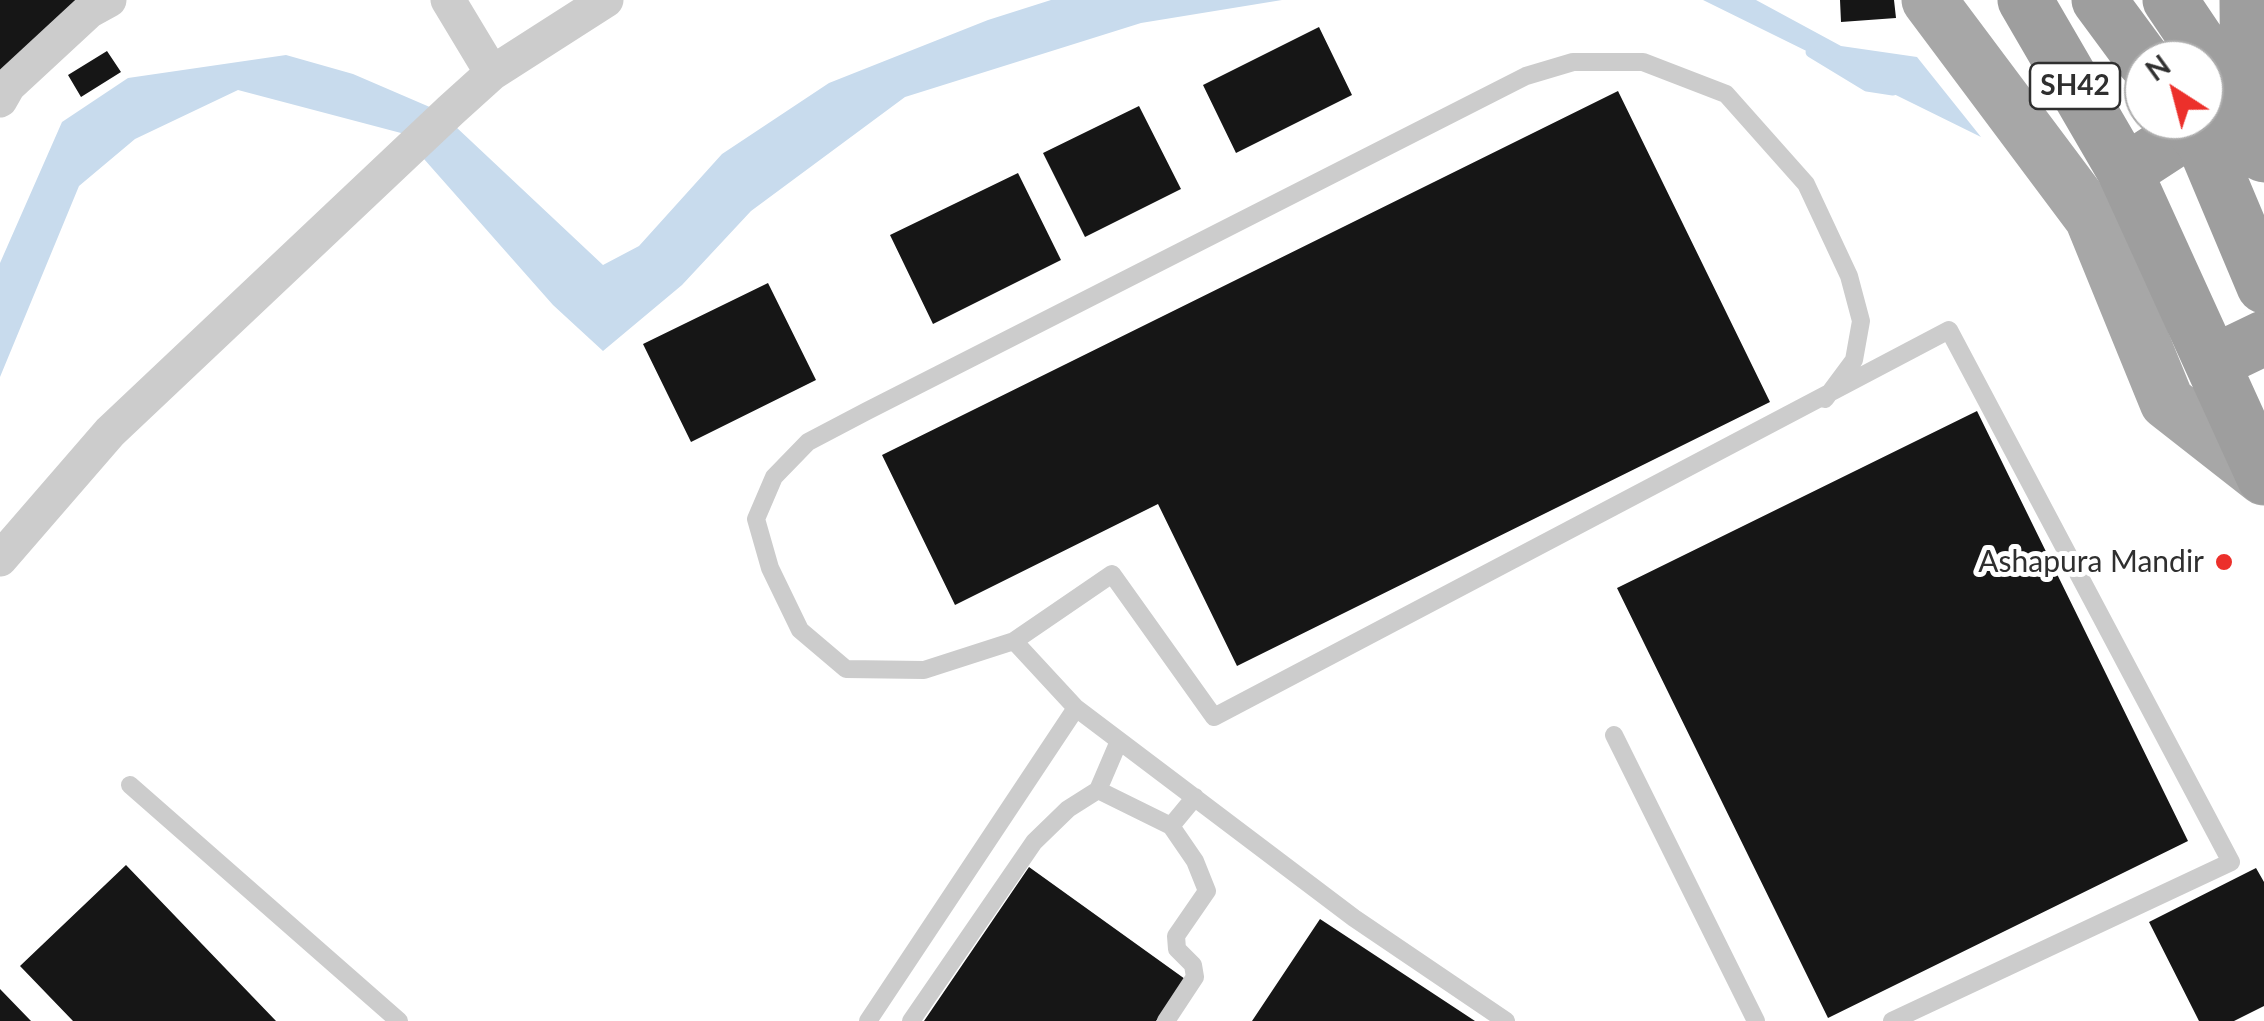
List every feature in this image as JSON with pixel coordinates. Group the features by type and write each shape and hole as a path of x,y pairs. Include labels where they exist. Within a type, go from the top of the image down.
{"highway":[{"name":"SH42","path":"2025,0 2125,172"},
{"path":"2099,0 2129,40"},
{"path":"2170,0 2259,118"},
{"path":"2236,0 2264,42"},
{"path":"2247,0 2259,118"},
{"path":"2259,118 2125,172 2264,477"},
{"path":"2202,140 2264,286"},
{"path":"2212,363 2264,338"}],"main road":[{"path":"1929,0 2092,218 2167,402 2264,477"}],"street":[{"path":"0,100 8,86 89,11 109,0"},
{"path":"448,0 492,73"},
{"path":"0,559 110,432 451,110 492,73 606,0"}],"lane":[{"path":"1825,399 1854,360 1861,321 1849,276 1806,184 1726,94 1643,62 1573,62 1526,76 808,442 774,476 756,518 770,568 800,630 846,669 924,670 1014,641 1112,574 1214,717 1825,399 1949,330 2231,862 1892,1021"},
{"path":"1014,641 1076,708 1354,918 1506,1021"},
{"path":"868,1021 1076,708"},
{"path":"1614,735 1756,1021"},
{"path":"892,985 916,1013 1034,842 1068,809 1098,790 1119,741"},
{"path":"130,785 400,1021"},
{"path":"1098,790 1171,826 1195,861 1207,890 1176,936 1178,949 1194,965 1196,977 1166,1021"},
{"path":"1171,826 1195,798"}],"water":[{"path":"1051,0 1282,0 1141,23 905,97 751,211 682,285 603,351 553,305 401,133 238,90 135,139 79,186 0,377 0,263 62,122 128,78 286,55 353,74 439,111 603,265 639,246 722,154 829,83 988,20"},
{"path":"1703,0 1756,0 1841,46 1917,57 1981,137"}],"building":[{"path":"0,0 95,0 0,87"},
{"path":"1840,0 1894,0 1896,18 1841,22"},
{"path":"1319,27 1352,95 1236,153 1203,85"},
{"path":"107,51 121,72 81,97 68,75"},
{"path":"1618,91 1770,402 1237,666 1158,504 955,605 882,455"},
{"path":"1139,106 1181,189 1085,237 1043,153"},
{"path":"1018,173 1061,260 933,324 890,235"},
{"path":"768,283 816,380 691,442 643,344"},
{"path":"1977,411 2188,841 1828,1018 1617,588"},
{"path":"126,865 276,1021 73,1021 20,966"},
{"path":"1029,867 1185,979 1156,1021 924,1021"},
{"path":"2256,868 2264,882 2264,1006 2234,1021 2199,1021 2149,922"},
{"path":"1320,919 1475,1021 1252,1021"},
{"path":"0,989 31,1021 0,1021"}],"waterway":[{"path":"1811,52 1867,86 1893,90"}],"place":[{"name":"Ashapura Mandir","path":"2224,562"}]}
